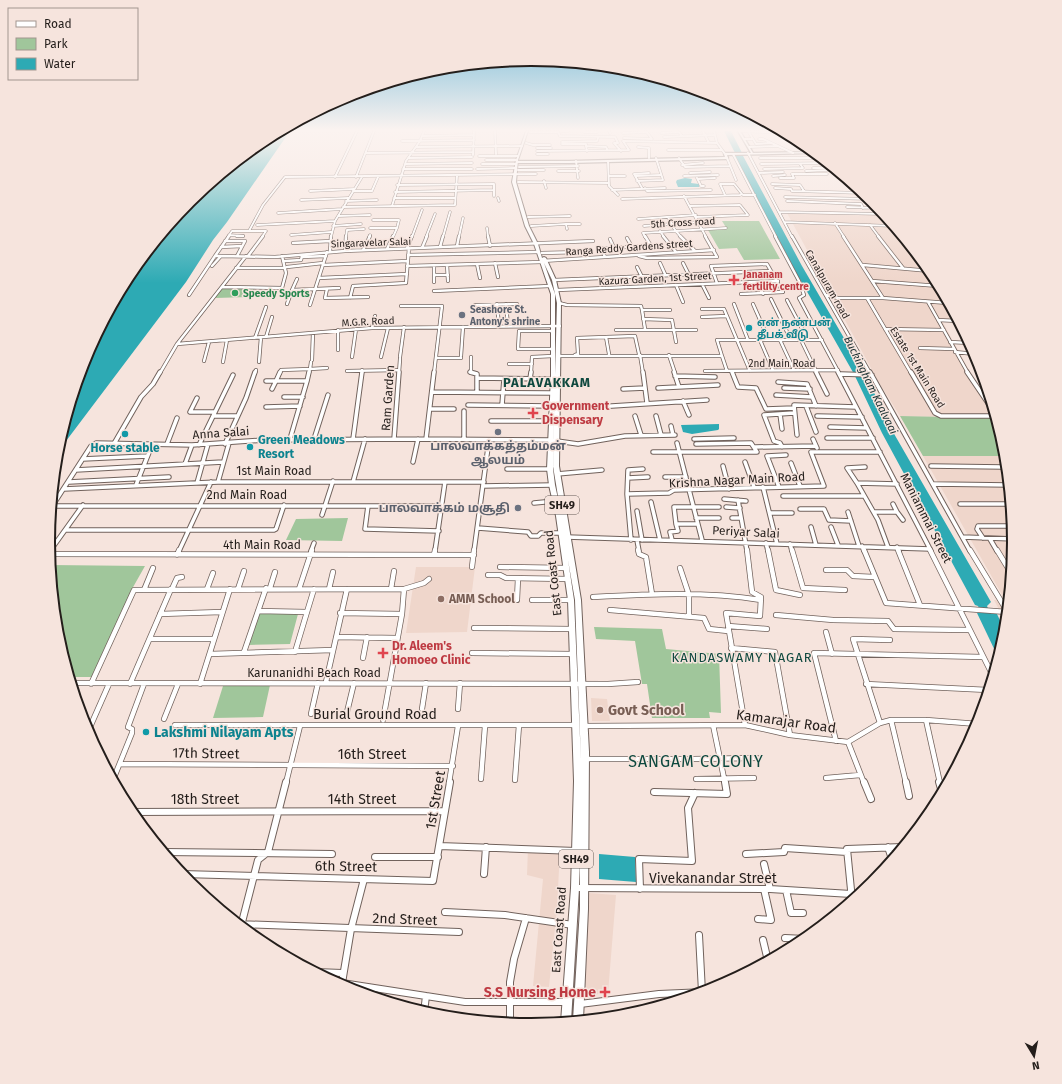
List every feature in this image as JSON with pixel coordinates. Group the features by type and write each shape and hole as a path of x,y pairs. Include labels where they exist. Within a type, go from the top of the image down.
{"main road":[{"name":"East Coast Road","path":"518,182 519,201 532,238 537,244"},
{"name":"East Coast Road","path":"518,182 553,294 553,349 557,356 553,379 551,421 564,536 566,568 571,600 572,654 584,726 586,760 584,889 579,1015"},
{"name":"East Coast Road","path":"543,261 554,280 557,290 560,326 550,469 555,501 578,600 575,725 578,781 575,888 566,1017"}],"street":[{"path":"248,231 263,205 280,182"},
{"path":"310,306 323,264 329,252 330,232 347,199 359,182"},
{"path":"310,191 372,191 376,182"},
{"path":"392,206 399,182"},
{"path":"518,182 529,182"},
{"path":"544,182 546,188"},
{"path":"563,182 609,183 612,190 618,196"},
{"path":"638,182 647,191 711,190"},
{"path":"699,182 701,186 704,186"},
{"name":"Canalpuram road","path":"748,182 799,281 804,295 799,298 838,370"},
{"name":"Canalpuram road","path":"764,182 784,222 870,375 1003,604"},
{"path":"278,213 343,208 455,205 457,184"},
{"path":"398,185 494,184 494,196"},
{"path":"622,198 740,195 742,194 734,184 720,184 726,195"},
{"path":"772,184 800,185 804,191"},
{"path":"677,187 679,191"},
{"path":"612,190 665,188"},
{"path":"775,188 816,192 855,193"},
{"path":"395,192 494,190"},
{"path":"816,192 824,202"},
{"path":"743,195 755,195"},
{"path":"636,246 639,255 647,258 717,257 684,196"},
{"path":"785,197 861,199"},
{"path":"394,198 455,198"},
{"path":"498,198 499,202"},
{"path":"301,200 377,200"},
{"path":"787,201 861,204 863,208"},
{"path":"638,219 748,215 740,205 690,206"},
{"path":"847,207 871,208"},
{"path":"350,298 353,286 404,283 407,281 408,248 422,210"},
{"path":"440,247 450,212"},
{"path":"779,212 876,214"},
{"path":"422,248 435,214"},
{"path":"338,216 370,215"},
{"path":"528,217 570,216"},
{"path":"668,217 670,224 695,251"},
{"path":"457,246 463,218"},
{"path":"373,220 399,220 397,228 387,249"},
{"path":"257,225 335,221"},
{"path":"644,226 699,222"},
{"path":"784,222 887,226"},
{"path":"835,223 883,298"},
{"path":"333,226 361,224"},
{"path":"566,224 567,229"},
{"path":"531,226 580,224"},
{"path":"870,225 902,268"},
{"path":"370,228 397,228"},
{"path":"487,228 493,252"},
{"name":"5th Cross road","path":"605,258 601,248 651,246 643,233 726,228"},
{"path":"346,250 347,229 364,229"},
{"path":"57,499 94,444 115,442 141,397 152,384 177,344 266,231 232,231 189,295"},
{"path":"660,231 676,252"},
{"path":"291,235 330,232"},
{"path":"229,235 243,236"},
{"path":"363,250 370,235"},
{"path":"627,238 632,247"},
{"path":"610,239 614,248"},
{"name":"Singaravelar Salai","path":"215,256 302,257 346,250 492,246 593,240"},
{"path":"225,241 245,241 237,256"},
{"path":"293,243 330,241"},
{"path":"221,247 242,246"},
{"name":"Ranga Reddy Gardens street","path":"407,266 605,258 714,250"},
{"path":"408,255 581,252"},
{"path":"212,266 221,256"},
{"path":"222,287 282,288 286,267 282,256"},
{"path":"285,261 302,257 326,257"},
{"path":"741,294 782,292 778,281 765,260"},
{"path":"236,268 407,261"},
{"path":"495,263 498,277"},
{"path":"660,263 665,274"},
{"path":"447,264 448,281"},
{"path":"477,264 480,278"},
{"path":"683,264 688,274"},
{"path":"717,283 711,266 768,264"},
{"path":"434,265 434,282"},
{"path":"863,265 922,270"},
{"path":"638,267 641,276"},
{"path":"554,280 665,274 771,271"},
{"path":"319,278 407,274"},
{"path":"434,275 448,275"},
{"path":"287,304 297,279"},
{"name":"Kazura Garden, 1st Street","path":"557,290 778,281"},
{"path":"872,281 932,285"},
{"path":"756,282 763,294"},
{"path":"702,284 709,298"},
{"path":"676,285 683,302"},
{"path":"434,291 550,286"},
{"path":"292,290 338,288"},
{"path":"327,289 325,298 368,298"},
{"path":"826,296 835,296 838,298 883,298 942,303"},
{"name":"Estate 1st Main Road","path":"867,298 936,413 941,416 990,416"},
{"path":"771,299 791,340"},
{"path":"787,300 808,340"},
{"path":"928,302 955,351 984,397"},
{"path":"559,303 567,305 641,306 645,329"},
{"path":"498,304 499,325"},
{"path":"506,304 508,325"},
{"path":"476,305 518,304"},
{"path":"734,304 748,340"},
{"path":"753,304 769,340"},
{"path":"401,306 442,306 426,439"},
{"path":"255,338 266,307"},
{"path":"702,309 723,308 750,371"},
{"path":"642,310 670,310"},
{"path":"372,328 375,316"},
{"path":"702,317 727,316"},
{"path":"266,337 272,317"},
{"path":"643,319 672,320 676,342"},
{"path":"938,320 952,321"},
{"name":"M.G.R. Road","path":"177,344 372,328 508,325 552,328 560,326"},
{"name":"Ram Garden","path":"394,439 400,358 404,327"},
{"path":"436,358 461,357 463,327"},
{"path":"381,357 388,328"},
{"path":"552,328 519,331 518,349 553,349"},
{"path":"352,357 356,329"},
{"path":"885,329 944,330"},
{"path":"338,330 338,350"},
{"path":"616,330 696,330"},
{"path":"633,331 640,355 647,403"},
{"path":"290,439 312,361 313,333"},
{"path":"557,356 578,354 577,338 635,336"},
{"path":"259,362 261,337"},
{"path":"606,337 609,354"},
{"path":"223,362 227,340"},
{"path":"727,371 717,340 822,340"},
{"path":"760,340 773,370"},
{"path":"780,340 794,370"},
{"path":"801,340 826,394"},
{"path":"204,361 209,342"},
{"path":"950,342 963,343"},
{"path":"920,348 968,353"},
{"path":"530,379 533,357 640,355 722,356"},
{"path":"669,355 679,388"},
{"path":"471,357 470,373 476,374 477,392"},
{"path":"509,364 532,364"},
{"path":"272,389 282,370 327,368"},
{"path":"218,482 227,444 256,370"},
{"path":"353,439 362,370"},
{"path":"347,371 399,370"},
{"name":"2nd Main Road","path":"705,371 838,370"},
{"name":"Maniammai Street","path":"838,370 843,374 856,407 897,484 990,670"},
{"path":"732,371 738,387 756,388 766,409 794,408 794,405 856,407"},
{"path":"843,374 870,375"},
{"path":"199,445 233,375"},
{"path":"675,376 715,377"},
{"path":"477,378 553,379"},
{"path":"502,405 504,379"},
{"path":"266,381 307,381"},
{"path":"778,382 806,384 810,389 816,406"},
{"path":"658,388 718,385"},
{"path":"622,389 645,388"},
{"path":"784,388 810,389"},
{"path":"432,392 552,393"},
{"path":"314,439 328,394"},
{"path":"776,395 812,396"},
{"path":"284,397 302,397"},
{"path":"198,398 190,412 238,416"},
{"path":"596,407 707,400"},
{"path":"683,401 689,416"},
{"path":"468,405 551,406"},
{"path":"266,407 300,406"},
{"path":"806,406 816,432"},
{"path":"794,408 797,435"},
{"path":"430,409 454,409"},
{"path":"464,411 464,439"},
{"path":"780,414 782,429"},
{"path":"782,447 780,443 774,442 764,415 794,414"},
{"path":"635,416 641,435"},
{"path":"656,416 661,435"},
{"path":"817,416 862,417"},
{"path":"166,444 177,418"},
{"path":"492,421 551,421"},
{"name":"Anna Salai","path":"115,442 152,445 199,445 290,439 464,439 553,440 578,444 608,438 641,435 674,435 671,426"},
{"path":"830,427 867,428"},
{"path":"697,452 694,437 734,438"},
{"path":"827,438 873,438"},
{"path":"353,482 365,439"},
{"path":"413,462 418,439"},
{"path":"813,439 819,451 880,452"},
{"path":"472,567 489,440"},
{"path":"677,443 702,540"},
{"path":"653,452 756,453 755,447 751,443 696,444"},
{"path":"197,483 208,444"},
{"path":"136,485 152,445"},
{"path":"185,464 192,445"},
{"path":"755,447 816,446"},
{"name":"Krishna Nagar Main Road","path":"627,494 729,488 824,486 825,485 811,452 819,451"},
{"path":"779,487 767,456 786,455"},
{"path":"84,459 147,456"},
{"path":"76,470 223,462"},
{"path":"745,462 754,488"},
{"path":"791,463 800,486"},
{"path":"723,466 729,488"},
{"path":"931,466 1001,467"},
{"path":"865,467 847,468 874,512 888,547"},
{"path":"631,540 627,494 628,470 643,468"},
{"path":"507,469 550,469"},
{"path":"557,474 602,470"},
{"path":"69,482 169,477"},
{"path":"628,478 648,477"},
{"path":"665,477 686,477"},
{"path":"322,515 333,481"},
{"name":"1st Main Road","path":"64,489 211,482 333,481 552,485"},
{"path":"177,555 211,482"},
{"path":"434,555 439,531 445,482"},
{"path":"857,483 897,484"},
{"path":"934,484 1003,485"},
{"path":"813,486 816,496"},
{"path":"763,487 777,544"},
{"path":"783,496 864,496"},
{"path":"724,499 746,501"},
{"path":"738,500 746,543 752,592 761,598"},
{"path":"534,502 555,501"},
{"path":"650,502 660,540"},
{"path":"893,504 903,520"},
{"path":"960,504 1005,504"},
{"path":"55,545 83,505"},
{"name":"2nd Main Road","path":"56,507 83,505 442,506"},
{"path":"66,530 274,530 284,505"},
{"path":"368,506 365,529 439,531"},
{"path":"672,540 670,532 678,531 673,507 719,507"},
{"path":"726,507 740,508"},
{"path":"800,509 824,509 829,520 851,521"},
{"path":"637,511 642,540"},
{"path":"848,512 884,602 1002,610"},
{"path":"874,512 897,512"},
{"path":"770,513 792,513"},
{"path":"696,518 719,518"},
{"path":"732,518 741,518"},
{"path":"676,524 697,524"},
{"path":"982,538 977,529 978,526 1006,526"},
{"path":"812,527 816,545"},
{"path":"831,527 838,545"},
{"name":"Periyar Salai","path":"478,528 528,532 531,536 538,536 541,533 564,536 631,540 702,540 766,544 930,549"},
{"path":"964,537 1007,539"},
{"path":"990,539 1006,565"},
{"path":"637,540 639,554 646,557 652,594"},
{"path":"299,589 314,543"},
{"path":"766,544 776,590 800,595"},
{"path":"790,544 803,588 846,590"},
{"path":"897,547 920,605"},
{"name":"4th Main Road","path":"55,554 474,555"},
{"path":"500,567 566,568"},
{"path":"144,590 153,568"},
{"path":"680,568 689,595 690,616"},
{"path":"826,570 847,570 853,576 874,576"},
{"path":"238,589 244,571"},
{"path":"391,589 394,571"},
{"path":"244,652 258,611 275,572"},
{"path":"329,589 333,572"},
{"path":"207,589 213,573"},
{"path":"488,575 518,578 568,578"},
{"path":"130,684 177,578 182,577"},
{"path":"484,600 517,600 518,578"},
{"path":"91,684 134,590 268,588 404,589 424,583 429,579"},
{"path":"200,684 230,589"},
{"path":"295,652 314,589"},
{"path":"326,682 334,650 340,613 347,589"},
{"path":"383,720 402,614 404,589"},
{"path":"593,597 652,594 761,598"},
{"path":"745,725 731,648 727,613 760,616 761,598"},
{"path":"532,600 571,600"},
{"path":"610,610 706,618 709,629 728,628 767,630"},
{"path":"258,611 307,612"},
{"path":"160,614 222,612"},
{"path":"340,613 402,614"},
{"path":"776,615 833,620 888,621 894,629 969,630"},
{"path":"474,628 572,629"},
{"path":"826,632 832,654"},
{"path":"336,637 397,638"},
{"path":"363,658 368,637"},
{"path":"150,639 214,639"},
{"path":"880,723 866,684 854,639 890,640"},
{"path":"731,648 775,652 790,735"},
{"path":"210,654 334,650"},
{"path":"472,653 572,654"},
{"path":"836,741 814,654 982,657"},
{"name":"Karunanidhi Beach Road","path":"76,683 200,684 326,682 460,684 638,682"},
{"path":"311,714 318,683"},
{"path":"347,712 354,683"},
{"path":"422,709 426,683"},
{"path":"91,724 109,684"},
{"path":"116,774 133,731 128,727 144,684"},
{"path":"164,718 178,684"},
{"path":"458,709 460,684"},
{"path":"866,684 984,690"},
{"path":"891,720 909,796"},
{"name":"Kamarajar Road","path":"584,726 745,725 790,735 848,742 880,723 891,720 926,720 971,723"},
{"path":"926,720 940,785"},
{"name":"Burial Ground Road","path":"175,725 575,725"},
{"path":"515,780 519,725"},
{"path":"654,792 727,794 713,725"},
{"path":"241,920 258,860 261,856 268,852 291,767 300,726"},
{"name":"1st Street","path":"435,877 458,726"},
{"path":"481,779 486,726"},
{"path":"848,742 860,775 871,799"},
{"path":"586,760 757,758"},
{"name":"17th Street","path":"120,764 291,767"},
{"name":"16th Street","path":"291,767 453,766"},
{"path":"826,778 860,775"},
{"path":"696,779 754,778"},
{"path":"640,889 639,859 692,861 688,808 695,793"},
{"name":"14th Street","path":"279,811 445,812"},
{"name":"18th Street","path":"139,812 279,811"},
{"path":"439,846 486,846 576,851"},
{"path":"484,874 486,846"},
{"path":"888,847 890,854"},
{"path":"851,895 847,849 896,847"},
{"path":"746,854 784,852 786,848 847,852"},
{"path":"170,852 268,852 332,854"},
{"path":"375,857 438,857"},
{"path":"758,919 771,920 764,864"},
{"name":"6th Street","path":"190,874 433,881 435,877"},
{"path":"341,979 351,930 364,879"},
{"name":"Vivekanandar Street","path":"575,888 767,889 849,897"},
{"path":"786,890 791,913 802,913"},
{"path":"445,912 526,918 573,925"},
{"path":"510,1017 509,1001 514,959 526,918"},
{"name":"2nd Street","path":"247,924 351,930 459,932"},
{"path":"699,935 703,986"},
{"path":"785,938 794,938"},
{"path":"763,940 767,955"},
{"path":"328,972 342,973"},
{"path":"364,988 465,1002 567,1002"},
{"path":"580,1004 659,994 684,993"},
{"path":"425,1006 426,996"}],"shaded area":[{"path":"787,213 876,214 909,252 943,304 952,321 942,321 985,401 991,418 900,416 878,381"},
{"path":"923,456 999,456 1006,511 1007,542 1004,598"},
{"name":"AMM School","path":"416,567 475,567 467,632 406,633"},
{"path":"994,600 1003,600 1001,614"},
{"name":"Govt School","path":"591,698 607,699 610,721 592,721"},
{"path":"565,847 560,850 557,908 549,987 533,986 543,879 527,875 528,848"},
{"path":"588,893 616,895 608,993 585,996"}],"green space":[{"path":"722,221 759,221 780,259 744,260 737,248 719,249 708,230 727,229"},
{"name":"Speedy Sports","path":"222,288 255,288 249,297 215,298"},
{"path":"900,416 991,418 999,456 923,456"},
{"path":"348,518 342,541 286,540 296,519"},
{"path":"56,565 145,566 132,589 92,677 75,677 64,635 59,604"},
{"path":"257,614 298,614 290,644 247,645"},
{"path":"594,627 662,629 666,649 719,654 721,713 709,712 710,718 652,718 647,684 642,684 635,641 596,639"},
{"path":"270,685 263,717 213,718 223,686"}],"water":[{"path":"220,182 255,182 213,240 186,282 66,441 80,389 104,331 135,278 153,252 194,205"},
{"path":"676,182 691,182 691,183 699,184 699,187 678,187"},
{"path":"748,182 757,182 802,266 865,374 893,432 991,602 987,606 990,613 997,614 1000,621 995,650 977,613 981,612 978,606 975,605 882,433 854,374 793,267"},
{"path":"719,424 718,430 692,434 683,432 681,425"},
{"path":"599,854 635,857 636,882 599,879"}],"place":[{"name":"Jananam fertility centre","path":"734,280"},
{"name":"Speedy Sports","path":"235,293"},
{"name":"Seashore St. Antony's shrine","path":"462,315"},
{"name":"என் நண்பன் தீபக் வீடு","path":"749,328"},
{"name":"Government Dispensary","path":"533,413"},
{"name":"பாலவாக்கத்தம்மன் ஆலயம்","path":"498,432"},
{"name":"Horse stable","path":"125,434"},
{"name":"Green Meadows Resort","path":"250,447"},
{"name":"பாலவாக்கம் மசூதி","path":"518,508"},
{"name":"AMM School","path":"441,599"},
{"name":"Dr. Aleem's Homoeo Clinic","path":"383,653"},
{"name":"Govt School","path":"600,710"},
{"name":"Lakshmi Nilayam Apts","path":"146,732"},
{"name":"S.S Nursing Home","path":"605,992"}],"district":[{"name":"PALAVAKKAM","path":"547,382"},
{"name":"KANDASWAMY NAGAR","path":"742,657"},
{"name":"SANGAM COLONY","path":"696,761"}],"water label":[{"name":"Buckingham Kaalvaai","path":"871,385"}]}
